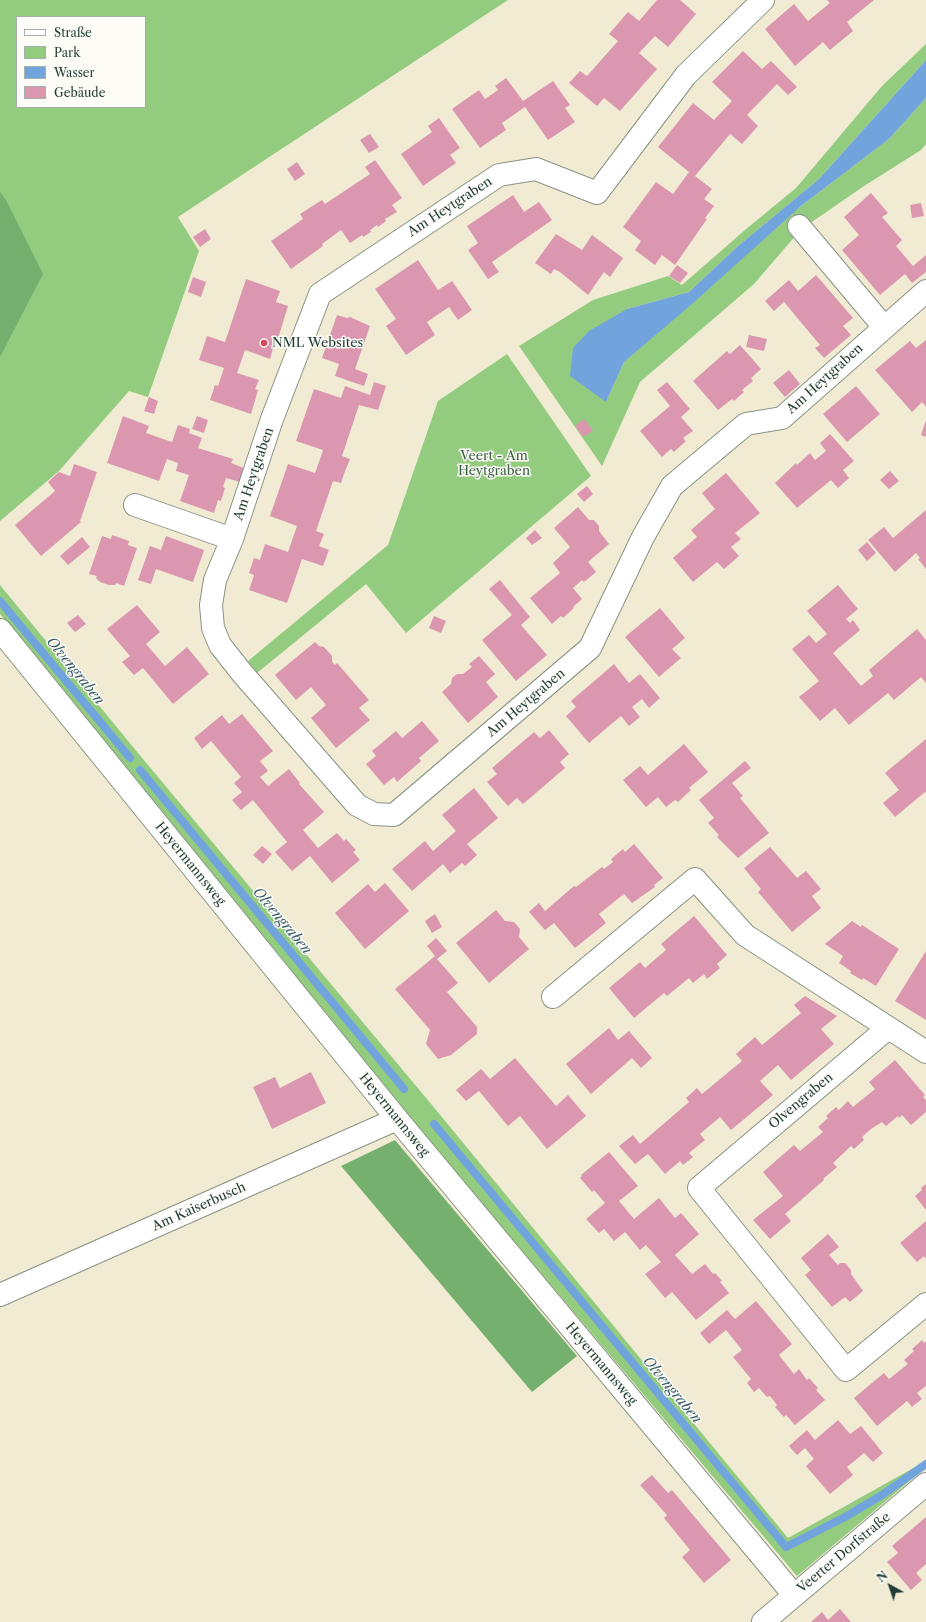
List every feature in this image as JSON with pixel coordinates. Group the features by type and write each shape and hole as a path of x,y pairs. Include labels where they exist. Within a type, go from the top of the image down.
{"street":[{"name":"Am Heytgraben","path":"764,0 686,75 597,193 536,168 499,175 320,294 272,419 232,539 215,580 211,605 213,628 220,645 242,673 357,805 374,814 394,815 590,648 643,537 672,486 746,424 782,418 926,291"},
{"path":"799,226 884,327"},
{"path":"135,505 232,539"},
{"name":"Heyermannsweg","path":"0,630 397,1120 794,1595"},
{"path":"553,997 695,879 745,935 926,1052"},
{"name":"Olvengraben","path":"888,1028 699,1188 846,1370 926,1304"},
{"name":"Am Kaiserbusch","path":"0,1295 397,1120"},
{"name":"Veerter Dorfstraße","path":"763,1622 926,1484"}],"green space":[{"path":"0,0 508,0 178,217 199,251 148,397 129,391 59,471 0,521"},
{"path":"926,44 926,60 819,179 738,246 689,292 627,309 606,402 624,362 801,206 889,139 926,98 926,144 921,150 864,186 806,226 797,234 754,284 640,382 602,466 519,346 593,300 668,276 682,285 796,188 882,86"},
{"path":"0,192 6,200 43,274 0,357"},
{"name":"Veert - Am Heytgraben","path":"507,354 591,476 406,633 366,584 257,673 248,661 388,545 438,401"},
{"path":"0,585 138,753 432,1105 788,1538 926,1461 926,1467 797,1576 413,1122 0,614"},
{"path":"395,1140 577,1356 532,1392 341,1166"}],"water":[{"path":"926,60 926,98 889,139 801,206 692,304 624,362 606,402 570,376 573,348 589,331 627,309 689,292 738,246 819,179"}],"building":[{"path":"657,0 680,0 696,14 668,47 655,36 639,53 657,69 620,111 604,98 597,106 569,83 580,71 587,76 618,41 609,34 628,12 639,21"},
{"path":"827,0 874,0 847,22 853,31 830,50 823,42 795,66 765,29 794,4 808,21 830,3"},
{"path":"743,51 762,69 771,61 797,87 788,95 777,84 747,115 758,126 742,144 730,134 695,176 712,189 704,199 714,206 705,218 707,219 675,265 662,255 655,265 635,250 641,241 623,227 656,182 673,194 689,172 658,147 693,103 714,120 732,101 712,82"},
{"path":"506,78 523,101 553,81 570,105 565,108 575,122 548,140 525,107 502,123 506,130 480,148 452,109 479,90 485,99 498,90 495,86"},
{"path":"439,118 460,148 450,155 456,163 423,186 401,154 432,132 428,126"},
{"path":"370,134 379,147 369,153 360,140"},
{"path":"375,160 402,198 392,205 397,212 385,219 386,221 378,227 377,225 370,230 371,232 363,237 362,235 350,243 341,230 322,244 323,246 291,269 271,241 303,219 300,214 322,200 325,204 370,174 365,167"},
{"path":"297,162 305,174 295,181 287,169"},
{"path":"871,193 888,213 882,217 902,240 896,246 913,266 926,255 926,272 912,283 905,274 880,295 842,250 859,235 844,217"},
{"path":"513,195 524,212 539,202 552,220 492,262 499,272 488,279 468,250 478,243 467,226"},
{"path":"921,203 924,216 912,218 910,205"},
{"path":"205,229 211,239 200,247 193,237"},
{"path":"556,234 582,250 592,235 623,258 610,277 604,272 588,295 560,272 554,269 551,274 535,263"},
{"path":"418,260 438,290 452,281 472,310 458,320 449,307 427,322 435,335 406,355 386,326 396,319 375,289"},
{"path":"677,265 688,273 680,283 669,276"},
{"path":"816,275 853,318 843,326 851,335 824,358 815,348 820,345 784,302 774,311 765,301 789,280 798,291"},
{"path":"193,277 206,282 201,297 188,292"},
{"path":"246,279 280,291 276,302 288,306 270,359 245,350 237,373 259,380 255,389 258,390 251,414 210,400 215,385 218,386 224,368 199,360 207,336 225,342"},
{"path":"337,315 347,318 350,317 370,326 355,369 368,374 364,386 335,376 339,364 322,358"},
{"path":"749,335 767,339 764,351 746,347"},
{"path":"926,340 926,407 922,402 912,412 875,370 910,341 916,348"},
{"path":"740,345 761,369 751,378 753,381 742,390 744,392 734,401 732,399 718,410 693,381 727,351 730,354"},
{"path":"789,370 800,384 785,397 773,383"},
{"path":"374,382 386,386 378,410 359,405 342,456 350,459 341,483 333,481 316,531 324,534 319,546 329,550 323,566 302,559 287,603 249,590 254,575 249,573 254,558 260,560 265,544 288,552 297,526 270,516 288,464 315,473 323,450 296,441 314,389 341,398 345,386 370,395"},
{"path":"667,382 690,409 681,417 693,431 683,438 686,441 674,452 671,449 662,457 640,431 670,406 657,390"},
{"path":"856,386 880,414 847,442 823,414"},
{"path":"149,397 158,401 154,414 144,411"},
{"path":"123,416 149,426 146,433 172,442 178,425 190,429 189,433 202,438 198,448 233,459 231,463 244,468 240,482 226,478 221,501 218,500 214,513 180,501 189,475 176,471 178,463 167,459 159,481 107,463"},
{"path":"197,416 208,420 204,433 192,429"},
{"path":"584,419 593,431 583,437 575,426"},
{"path":"926,420 926,437 921,435"},
{"path":"830,434 854,461 843,470 849,478 838,488 831,480 797,508 775,483 796,463 797,465 810,453 815,460 826,451 820,443"},
{"path":"74,464 97,472 80,521 81,522 41,556 15,525 55,491 48,482 59,472 70,476"},
{"path":"890,471 899,481 889,489 880,480"},
{"path":"726,473 760,513 735,533 741,539 731,547 739,556 724,569 717,562 693,582 673,558 697,537 691,530 715,509 702,493"},
{"path":"587,486 593,494 584,502 577,494"},
{"path":"578,507 589,520 594,520 599,526 599,531 609,544 588,562 596,572 584,582 582,580 573,588 582,599 563,618 561,616 552,624 530,598 560,573 553,563 570,547 554,528"},
{"path":"926,510 926,569 918,559 920,558 916,553 895,572 868,540 884,527 893,538"},
{"path":"535,530 542,538 532,545 526,538"},
{"path":"112,535 129,541 128,545 137,548 124,586 116,583 115,585 109,585 100,582 96,578 97,576 89,574 102,536 111,539"},
{"path":"166,536 204,550 193,582 156,569 151,584 138,580 150,546 161,550"},
{"path":"82,537 90,547 68,565 60,556"},
{"path":"867,542 876,553 867,561 858,550"},
{"path":"500,580 530,617 521,625 547,655 516,681 482,640 512,615 489,589"},
{"path":"838,585 858,609 846,619 850,623 853,620 860,630 833,653 861,686 873,676 869,670 917,629 926,640 926,683 921,677 894,700 888,693 849,725 835,708 820,721 799,697 819,681 792,649 809,635 816,643 827,634 807,611"},
{"path":"137,605 160,632 146,644 165,666 187,647 209,674 173,704 143,668 134,675 122,662 130,656 107,629"},
{"path":"660,608 685,638 672,649 681,658 659,677 625,637"},
{"path":"78,615 86,624 75,632 67,623"},
{"path":"434,616 446,621 441,633 429,628"},
{"path":"315,642 319,646 324,647 332,656 332,662 335,665 337,663 369,700 359,708 370,720 336,748 311,718 326,705 311,687 296,700 275,675"},
{"path":"479,656 495,674 486,682 498,697 468,723 442,692 451,684 452,678 457,674 463,674 472,667 469,664"},
{"path":"614,664 629,683 640,674 660,698 649,708 642,699 632,707 640,717 629,726 621,716 589,743 566,716 576,707 571,701"},
{"path":"242,714 273,751 260,761 268,771 260,777 268,786 289,769 300,783 299,784 324,812 303,830 318,848 337,833 344,841 346,839 356,850 353,852 360,860 332,883 310,856 292,871 275,852 287,842 253,800 241,810 232,800 242,792 234,783 241,777 211,741 202,749 194,738 222,715 229,724"},
{"path":"422,721 439,741 419,758 421,761 397,782 394,777 384,785 366,764 376,756 372,751 396,731 402,738"},
{"path":"549,730 569,754 560,762 565,768 523,804 517,798 508,806 487,782 497,774 492,768 534,732 540,738"},
{"path":"926,739 926,793 925,792 895,817 883,803 899,790 885,773"},
{"path":"684,744 708,772 689,788 691,790 678,802 675,800 666,807 658,797 646,807 623,780 640,766 648,775"},
{"path":"745,761 751,768 732,783 743,796 740,798 769,833 738,858 717,837 719,835 708,823 714,818 699,800"},
{"path":"474,788 498,818 467,844 477,855 465,866 462,863 450,873 443,864 412,891 392,869 425,841 433,851 456,831 442,815"},
{"path":"634,844 663,878 654,885 655,887 632,903 624,894 599,914 606,923 575,948 554,923 545,930 529,912 539,903 545,911 574,886 576,887 602,867 604,869 613,862 611,859 623,849 625,852"},
{"path":"262,846 272,854 263,864 253,855"},
{"path":"770,847 797,878 806,871 821,889 812,896 821,908 792,932 758,892 761,889 744,868"},
{"path":"385,883 409,911 365,949 335,913 368,884 375,892"},
{"path":"496,910 505,921 514,922 520,929 519,937 529,949 489,983 456,943"},
{"path":"435,914 442,927 432,933 425,921"},
{"path":"694,916 727,955 717,964 720,968 707,979 704,974 693,983 689,978 667,996 664,993 634,1018 609,988 640,962 645,968 666,950 661,944"},
{"path":"852,921 861,927 862,925 899,949 876,986 863,978 862,980 850,973 851,971 839,963 843,956 825,944"},
{"path":"436,938 447,951 437,959 458,983 447,992 477,1027 477,1034 451,1055 438,1059 426,1044 430,1030 395,989 435,956 427,946"},
{"path":"926,951 926,1020 895,1001"},
{"path":"805,996 837,1016 821,1029 834,1044 791,1080 778,1065 760,1081 773,1095 731,1130 720,1117 700,1134 705,1140 689,1153 693,1157 683,1165 680,1161 665,1174 648,1154 635,1164 619,1146 633,1135 640,1144 689,1102 686,1098 697,1088 702,1094 742,1061 736,1054 755,1037 762,1045 801,1013 794,1005"},
{"path":"609,1028 618,1040 629,1031 652,1058 641,1068 632,1058 591,1094 566,1064"},
{"path":"515,1058 556,1106 568,1095 586,1116 547,1149 520,1116 508,1126 479,1091 466,1101 456,1090 481,1069 490,1079"},
{"path":"895,1060 925,1095 923,1097 926,1100 926,1112 911,1125 902,1115 899,1118 898,1116 886,1126 882,1122 871,1129 862,1137 864,1140 854,1149 851,1146 833,1163 837,1167 823,1179 824,1180 785,1214 791,1221 770,1239 753,1220 783,1196 763,1172 794,1145 800,1151 823,1132 818,1127 828,1118 826,1116 836,1107 839,1110 848,1101 853,1107 875,1089 869,1082"},
{"path":"311,1072 326,1103 272,1129 253,1087 275,1077 280,1088"},
{"path":"609,1152 638,1186 619,1201 634,1219 659,1198 675,1218 681,1213 699,1234 675,1255 692,1274 705,1264 713,1274 715,1273 722,1281 720,1282 729,1293 696,1320 672,1292 665,1298 645,1274 661,1262 646,1245 640,1250 625,1232 614,1241 604,1229 599,1233 586,1219 605,1203 594,1190 592,1192 580,1178 582,1176 581,1175"},
{"path":"926,1184 926,1210 915,1196"},
{"path":"926,1221 926,1259 924,1256 917,1262 900,1243"},
{"path":"828,1234 839,1247 829,1255 838,1265 840,1263 845,1263 851,1270 851,1274 863,1291 850,1302 845,1297 832,1307 805,1275 811,1270 801,1258"},
{"path":"756,1301 792,1344 779,1355 794,1374 799,1369 807,1380 809,1378 818,1388 816,1390 825,1400 795,1425 786,1415 784,1417 775,1407 777,1405 770,1396 767,1397 759,1388 754,1392 747,1383 751,1379 733,1357 742,1350 726,1330 709,1344 700,1333 727,1310 735,1319"},
{"path":"922,1340 924,1343 926,1341 926,1386 917,1393 922,1399 912,1407 907,1401 877,1426 854,1398 884,1373 889,1379 908,1364 904,1360 914,1351 912,1349"},
{"path":"838,1420 850,1434 861,1426 883,1453 873,1462 864,1453 847,1467 853,1475 830,1494 806,1466 814,1459 805,1448 797,1455 789,1446 807,1430 815,1440"},
{"path":"652,1475 668,1493 672,1490 731,1560 704,1583 682,1557 690,1550 664,1518 667,1515 640,1485"},
{"path":"926,1517 926,1564 916,1573 922,1580 911,1590 887,1562 898,1553 892,1546"},
{"path":"840,1609 851,1622 811,1622 822,1612 828,1620"}],"waterway":[{"name":"Olvengraben","path":"0,601 130,758"},
{"name":"Olvengraben","path":"140,770 404,1089"},
{"name":"Olvengraben","path":"434,1124 786,1547 845,1517 882,1495 926,1464"}],"place":[{"name":"NML Websites","path":"264,343"}]}
